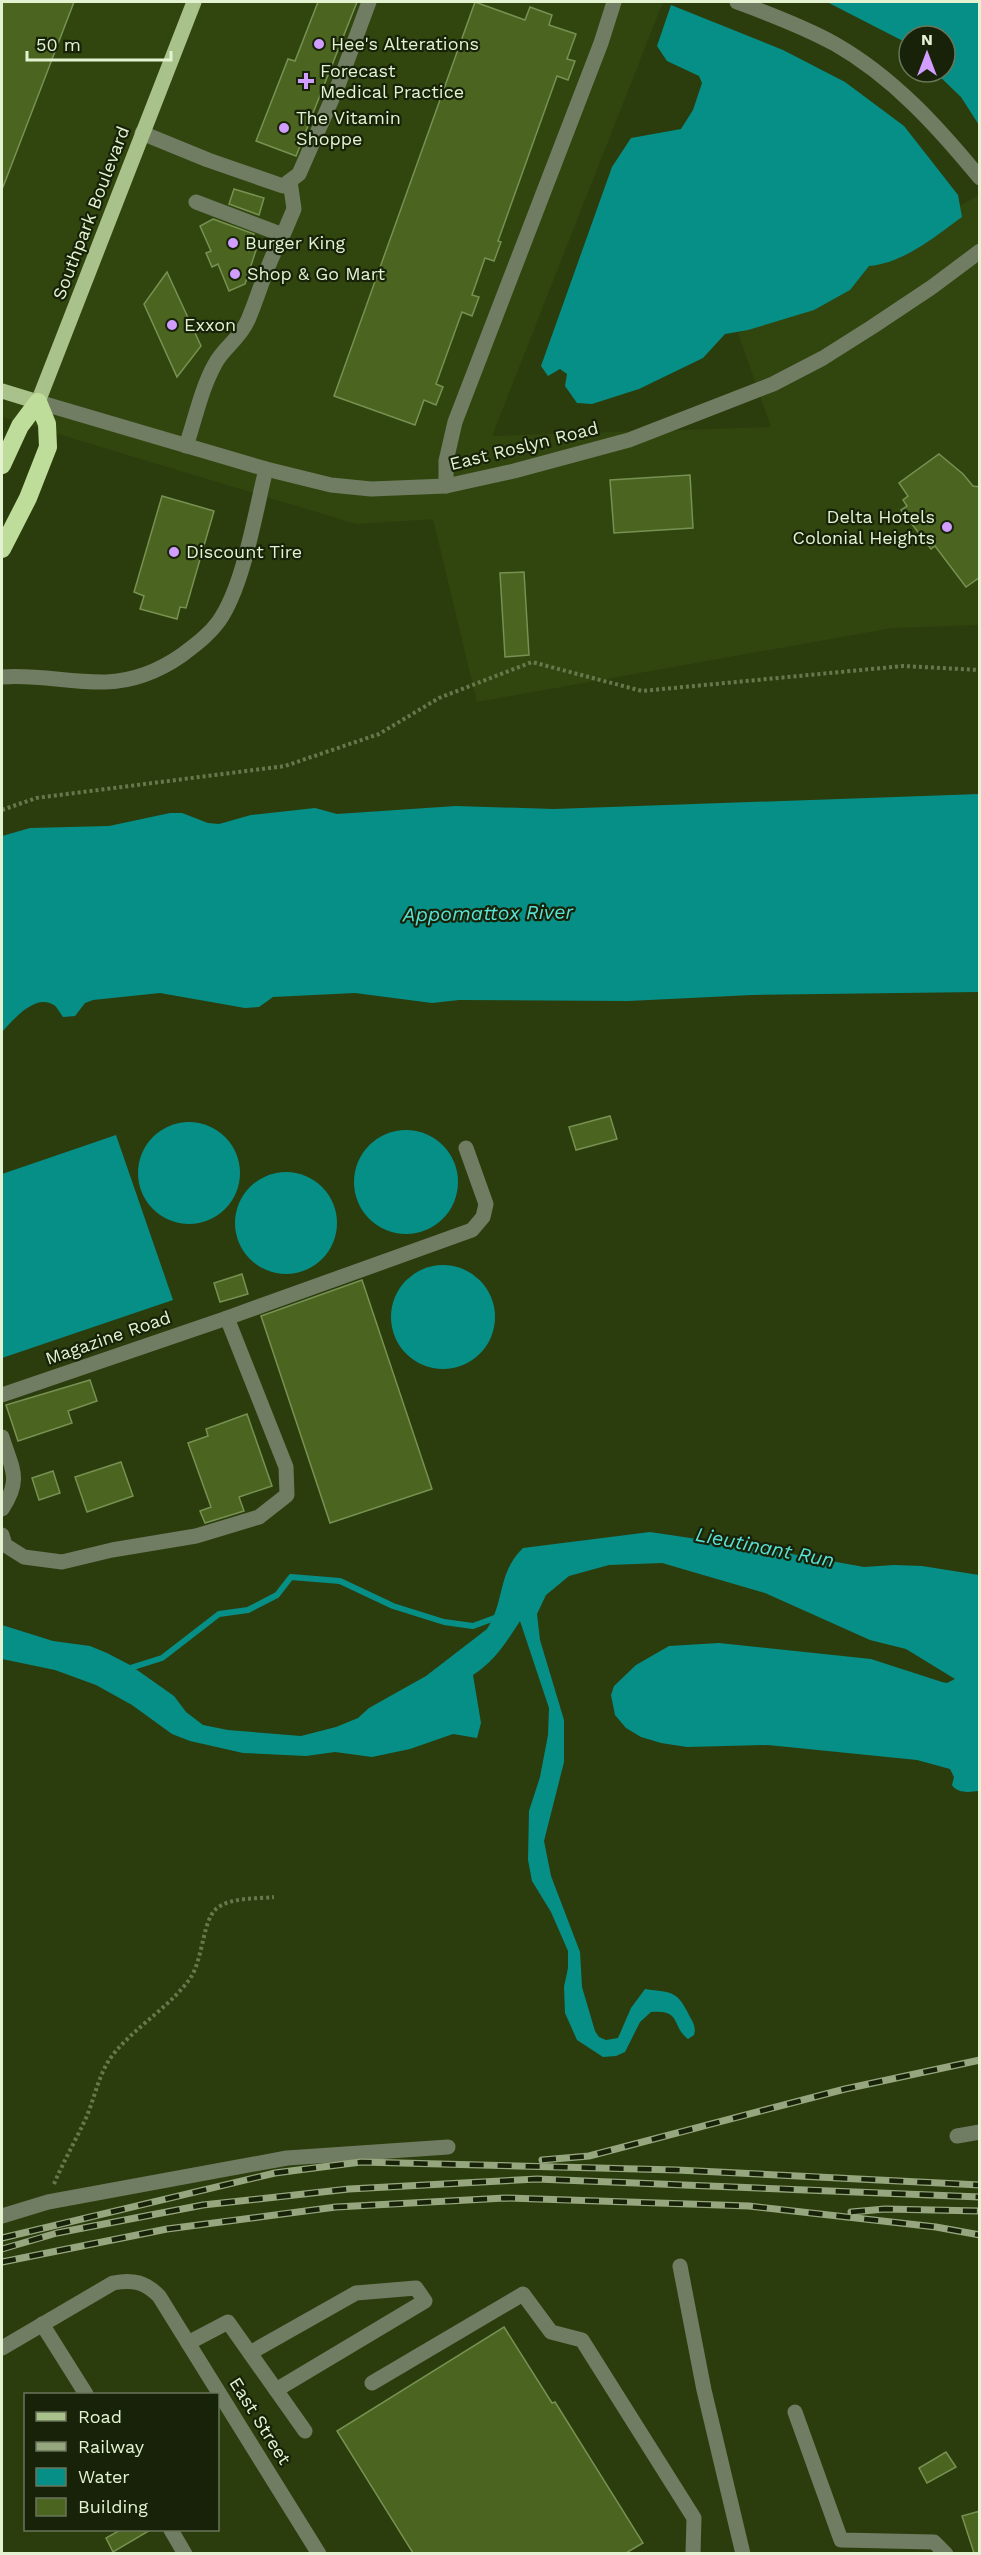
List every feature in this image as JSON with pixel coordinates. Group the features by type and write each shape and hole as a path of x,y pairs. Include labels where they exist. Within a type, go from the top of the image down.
{"highway":[{"path":"2,465 20,426 38,402"},
{"path":"2,549 20,516 48,447 47,424 38,402"}],"main road":[{"name":"Southpark Boulevard","path":"38,402 194,2"},
{"path":"2,391 38,402"}],"street":[{"path":"142,133 208,160 283,186 299,174 339,83 369,2"},
{"path":"446,486 446,461 455,423 601,43 614,2"},
{"path":"737,2 794,24 836,45 875,72 913,102 980,178"},
{"path":"186,446 210,372 217,360 240,335 273,253 294,209 290,180"},
{"path":"196,201 283,235"},
{"name":"East Roslyn Road","path":"38,402 266,469 331,484 371,489 446,486 514,471 629,440 773,384 823,358 872,327 980,251"},
{"path":"2,677 41,676 106,682 125,680 156,671 198,643 218,623 234,592 266,469"},
{"name":"Magazine Road","path":"2,1395 227,1318 472,1230 483,1216 486,1204 466,1148"},
{"path":"2,1535 5,1545 24,1557 62,1562 112,1550 196,1536 259,1517 287,1496 286,1467 227,1318"},
{"path":"2,1437 15,1477 11,1494 2,1509"},
{"path":"957,2136 980,2132"},
{"path":"2,2216 48,2202 287,2158 448,2147"},
{"path":"680,2266 704,2390 743,2553"},
{"name":"East Street","path":"2,2348 113,2283 126,2280 150,2287 168,2310 319,2553"},
{"path":"250,2354 356,2293 416,2288 425,2301 276,2390"},
{"path":"372,2383 523,2294 551,2331 582,2340 694,2518 693,2553"},
{"path":"188,2343 228,2322 305,2431"},
{"path":"42,2324 85,2393"},
{"path":"795,2412 841,2540 934,2542 946,2553"},
{"path":"172,2531 185,2553"}],"path":[{"path":"2,810 36,798 285,766 378,734 439,698 532,662 642,691 903,666 980,670"},
{"path":"48,2202 87,2115 101,2074 114,2053 141,2024 181,1990 191,1976 199,1962 208,1922 213,1912 222,1904 274,1897"}],"shaded area":[{"path":"2,2 663,2 492,436 771,427 738,333 979,195 979,625 892,628 477,702 433,519 356,524 2,417"}],"water":[{"path":"827,2 979,2 979,125 961,97 947,84 957,84 957,24 897,24 897,38"},
{"path":"671,5 783,50 845,82 904,126 958,195 962,217 929,241 906,254 882,264 869,266 850,290 814,310 748,330 725,334 703,358 639,389 592,404 577,403 565,386 567,374 560,369 548,376 541,366 612,167 631,138 681,129 693,110 702,83 699,76 667,61 657,46"},
{"name":"Appomattox River","path":"979,794 979,992 752,995 628,1001 459,1000 432,1003 355,993 273,997 259,1007 245,1008 160,993 93,1000 85,1003 75,1016 63,1017 54,1005 39,1002 25,1010 2,1032 2,836 30,828 109,826 170,813 182,813 208,823 219,824 251,815 315,808 337,814 456,806 554,809"},
{"path":"189,1122 208,1126 225,1137 236,1154 240,1173 236,1192 225,1209 208,1220 189,1224 170,1220 153,1209 142,1192 138,1173 142,1154 153,1137 170,1126"},
{"path":"406,1130 426,1134 443,1145 454,1162 458,1182 454,1202 443,1219 426,1230 406,1234 386,1230 369,1219 358,1202 354,1182 358,1162 369,1145 386,1134"},
{"path":"116,1135 173,1300 2,1358 2,1174"},
{"path":"286,1172 306,1176 322,1187 333,1203 337,1223 333,1243 322,1259 306,1270 286,1274 266,1270 250,1259 239,1243 235,1223 239,1203 250,1187 266,1176"},
{"path":"443,1265 463,1269 480,1280 491,1297 495,1317 491,1337 480,1354 463,1365 443,1369 423,1365 406,1354 395,1337 391,1317 395,1297 406,1280 423,1269"},
{"path":"650,1532 864,1567 922,1566 979,1575 979,1791 957,1790 952,1785 954,1777 950,1769 917,1760 768,1745 687,1747 641,1737 626,1728 615,1715 611,1695 614,1686 636,1665 669,1646 719,1643 871,1659 942,1682 947,1683 955,1679 906,1649 870,1640 765,1593 662,1563 609,1565 569,1576 546,1595 537,1614 540,1640 564,1720 564,1762 544,1841 551,1876 580,1952 582,1987 595,2031 599,2037 606,2040 618,2038 631,2008 645,1989 668,1992 677,1997 695,2028 694,2035 688,2039 672,2016 667,2013 651,2012 640,2022 625,2052 616,2056 603,2057 577,2040 565,2013 564,1987 568,1968 568,1951 551,1912 532,1881 528,1860 529,1811 540,1777 548,1735 549,1708 520,1621 494,1657 473,1675 481,1723 477,1738 453,1734 410,1749 372,1757 335,1752 306,1756 243,1753 190,1741 172,1734 132,1705 96,1685 55,1670 2,1659 2,1625 53,1641 90,1646 130,1665 174,1696 186,1712 203,1725 228,1730 301,1736 336,1727 358,1718 369,1708 426,1676 487,1629 497,1608 509,1567 523,1548"}],"building":[{"path":"2,2 74,2 3,187 2,187"},
{"path":"318,2 357,2 296,156 256,141 288,59 295,61"},
{"path":"475,2 525,20 530,7 552,15 549,25 576,34 567,59 575,61 568,80 557,76 498,241 501,242 494,261 485,258 472,295 479,297 472,316 462,312 436,384 443,387 436,405 424,400 415,425 334,396"},
{"path":"234,189 264,198 259,215 229,204"},
{"path":"213,219 254,234 249,251 257,247 245,284 229,291 218,264 212,267 206,253 211,251 200,226"},
{"name":"Exxon","path":"167,272 201,346 177,377 144,304"},
{"name":"Delta Hotels Colonial Heights","path":"939,454 963,474 973,486 980,487 980,577 966,587 935,546 931,549 901,510 907,506 903,500 908,496 899,483"},
{"path":"690,475 693,528 614,533 610,480"},
{"name":"Discount Tire","path":"162,496 214,511 186,608 180,607 177,619 140,609 144,596 134,592"},
{"path":"524,572 529,655 505,657 500,573"},
{"path":"610,1116 617,1139 576,1150 569,1127"},
{"path":"242,1274 248,1294 220,1302 214,1283"},
{"path":"362,1280 432,1489 330,1523 261,1316"},
{"path":"90,1380 97,1401 68,1411 72,1423 18,1441 6,1405"},
{"path":"247,1414 272,1486 239,1497 244,1511 205,1523 200,1511 211,1507 188,1443 208,1436 206,1429"},
{"path":"121,1462 133,1496 87,1512 75,1477"},
{"path":"53,1471 60,1493 39,1500 32,1478"},
{"path":"504,2327 552,2403 555,2402 643,2543 626,2553 413,2553 337,2431"},
{"path":"946,2452 956,2467 927,2483 919,2468"},
{"path":"980,2511 980,2553 974,2553 962,2516"},
{"path":"118,2531 149,2531 113,2552 106,2538"}],"waterway":[{"name":"Lieutinant Run","path":"127,1669 162,1658 219,1614 248,1610 277,1595 291,1577 340,1581 393,1606 444,1622 473,1626 500,1616"}],"railway":[{"path":"542,2160 589,2156 845,2089 980,2060"},
{"path":"2,2238 275,2173 361,2162 677,2170 980,2185"},
{"path":"2,2249 57,2233 203,2205 349,2189 537,2179 980,2197"},
{"path":"2,2262 167,2229 336,2207 505,2198 749,2206 936,2227 980,2235"},
{"path":"851,2212 885,2209 980,2211"}],"place":[{"name":"Hee's Alterations","path":"319,44"},
{"name":"Forecast Medical Practice","path":"306,81"},
{"name":"The Vitamin Shoppe","path":"284,128"},
{"name":"Burger King","path":"233,243"},
{"name":"Shop & Go Mart","path":"235,274"},
{"name":"Exxon","path":"172,325"},
{"name":"Delta Hotels Colonial Heights","path":"947,527"},
{"name":"Discount Tire","path":"174,552"}]}
